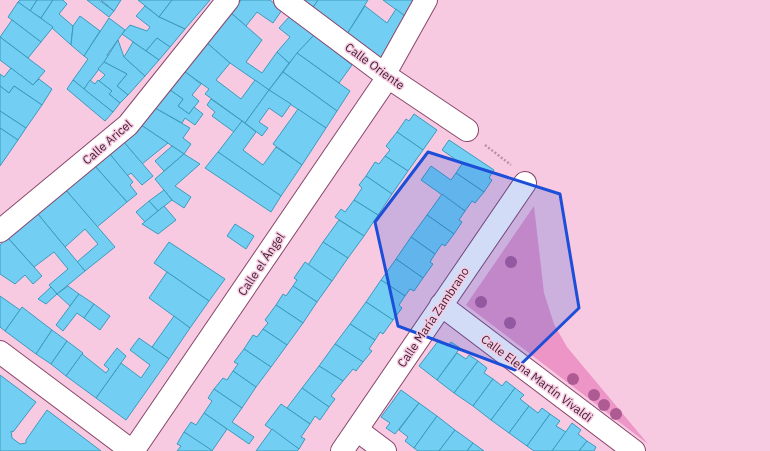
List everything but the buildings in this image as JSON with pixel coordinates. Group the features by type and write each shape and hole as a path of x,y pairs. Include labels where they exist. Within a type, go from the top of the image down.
{"street":[{"name":"Calle Aricel","path":"0,231 128,126 228,0"},
{"name":"Calle Oriente","path":"285,0 388,72 467,130"},
{"name":"Calle el Ángel","path":"133,451 388,72 426,0"},
{"name":"Calle María Zambrano","path":"342,451 525,183"},
{"name":"Calle Elena Martín Vivaldi","path":"441,306 634,451"},
{"path":"0,352 133,451"},
{"path":"357,430 385,451"}],"path":[{"path":"467,130 518,171 525,183"}],"highlighted area":[{"path":"428,152 560,194 579,308 515,370 398,326 375,222"}],"shaded area":[{"path":"534,206 544,293 554,324 567,347 648,444 466,305"}]}
